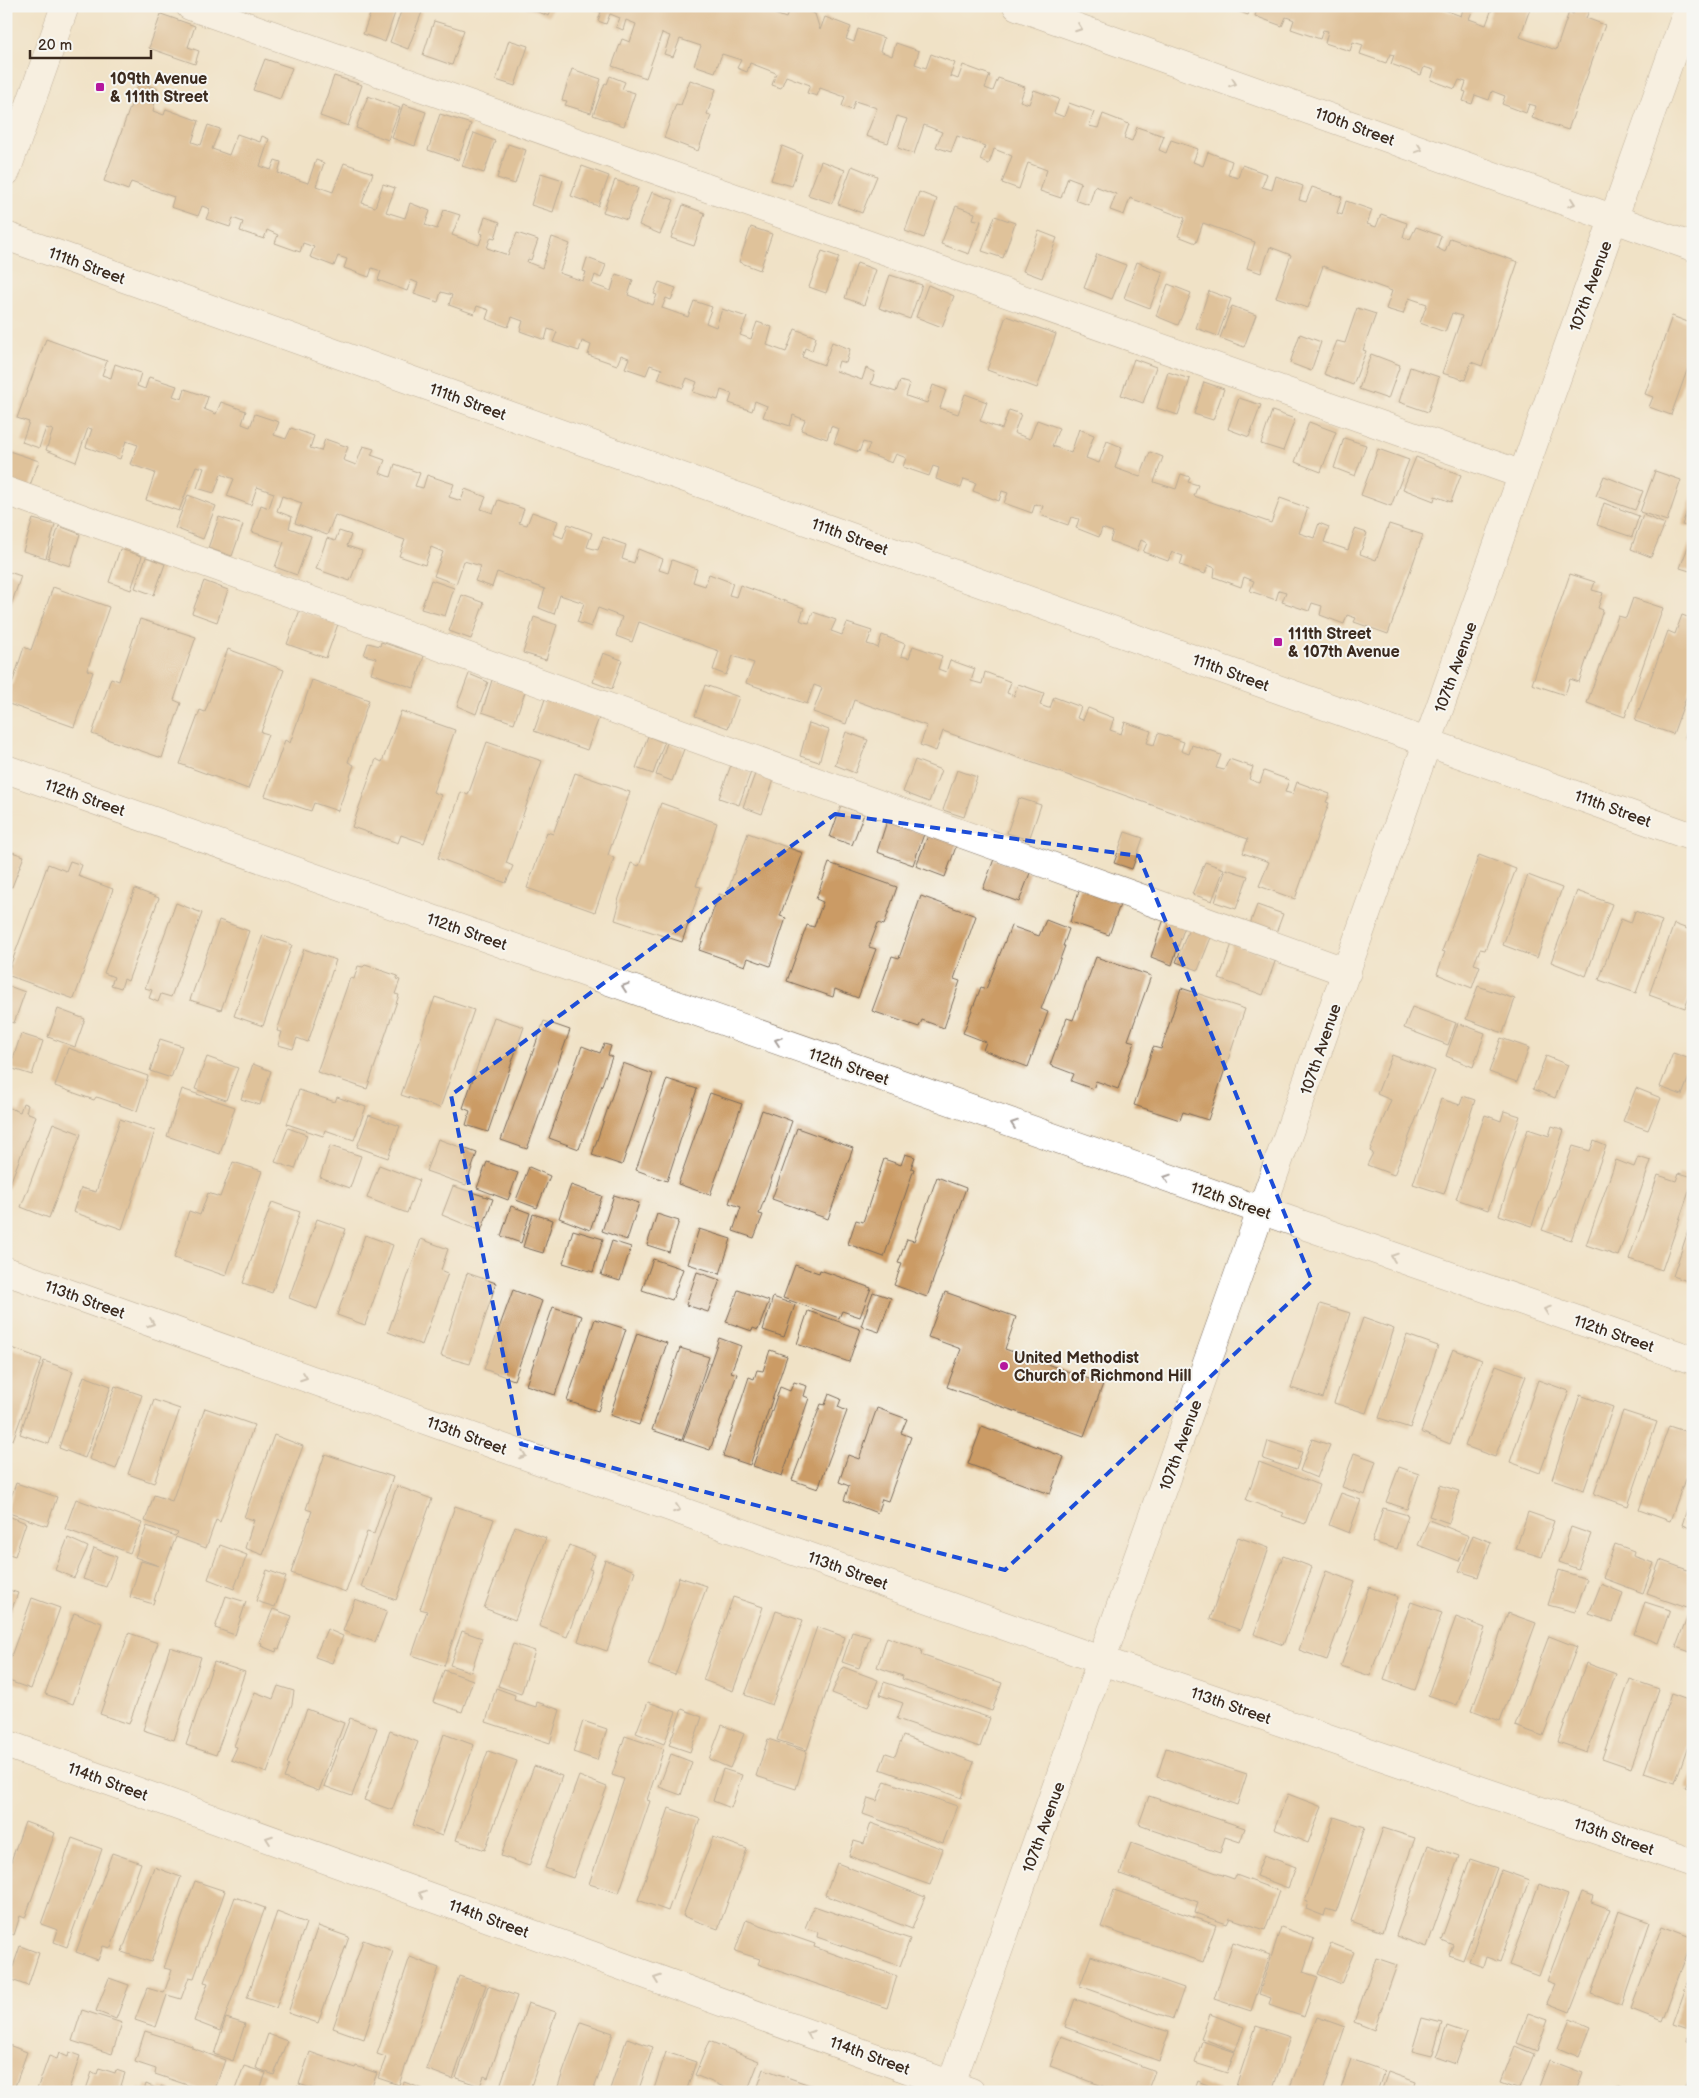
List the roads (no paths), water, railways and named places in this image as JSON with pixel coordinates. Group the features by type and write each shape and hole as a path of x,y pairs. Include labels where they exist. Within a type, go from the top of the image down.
{"street":[{"path":"6,172 65,6"},
{"path":"190,6 1523,475"},
{"name":"110th Street","path":"1017,6 1693,247"},
{"name":"107th Avenue","path":"956,2089 1103,1661 1690,6"},
{"name":"111th Street","path":"6,236 1693,837"},
{"path":"6,491 1347,972"},
{"name":"112th Street","path":"6,769 1263,1212 1693,1360"},
{"name":"113th Street","path":"6,1271 1103,1661 1693,1863"},
{"name":"114th Street","path":"6,1744 956,2089"}],"place":[{"name":"109th Avenue & 111th Street","path":"100,87"},
{"name":"111th Street & 107th Avenue","path":"1278,642"},
{"name":"United Methodist Church of Richmond Hill","path":"1004,1366"}]}
